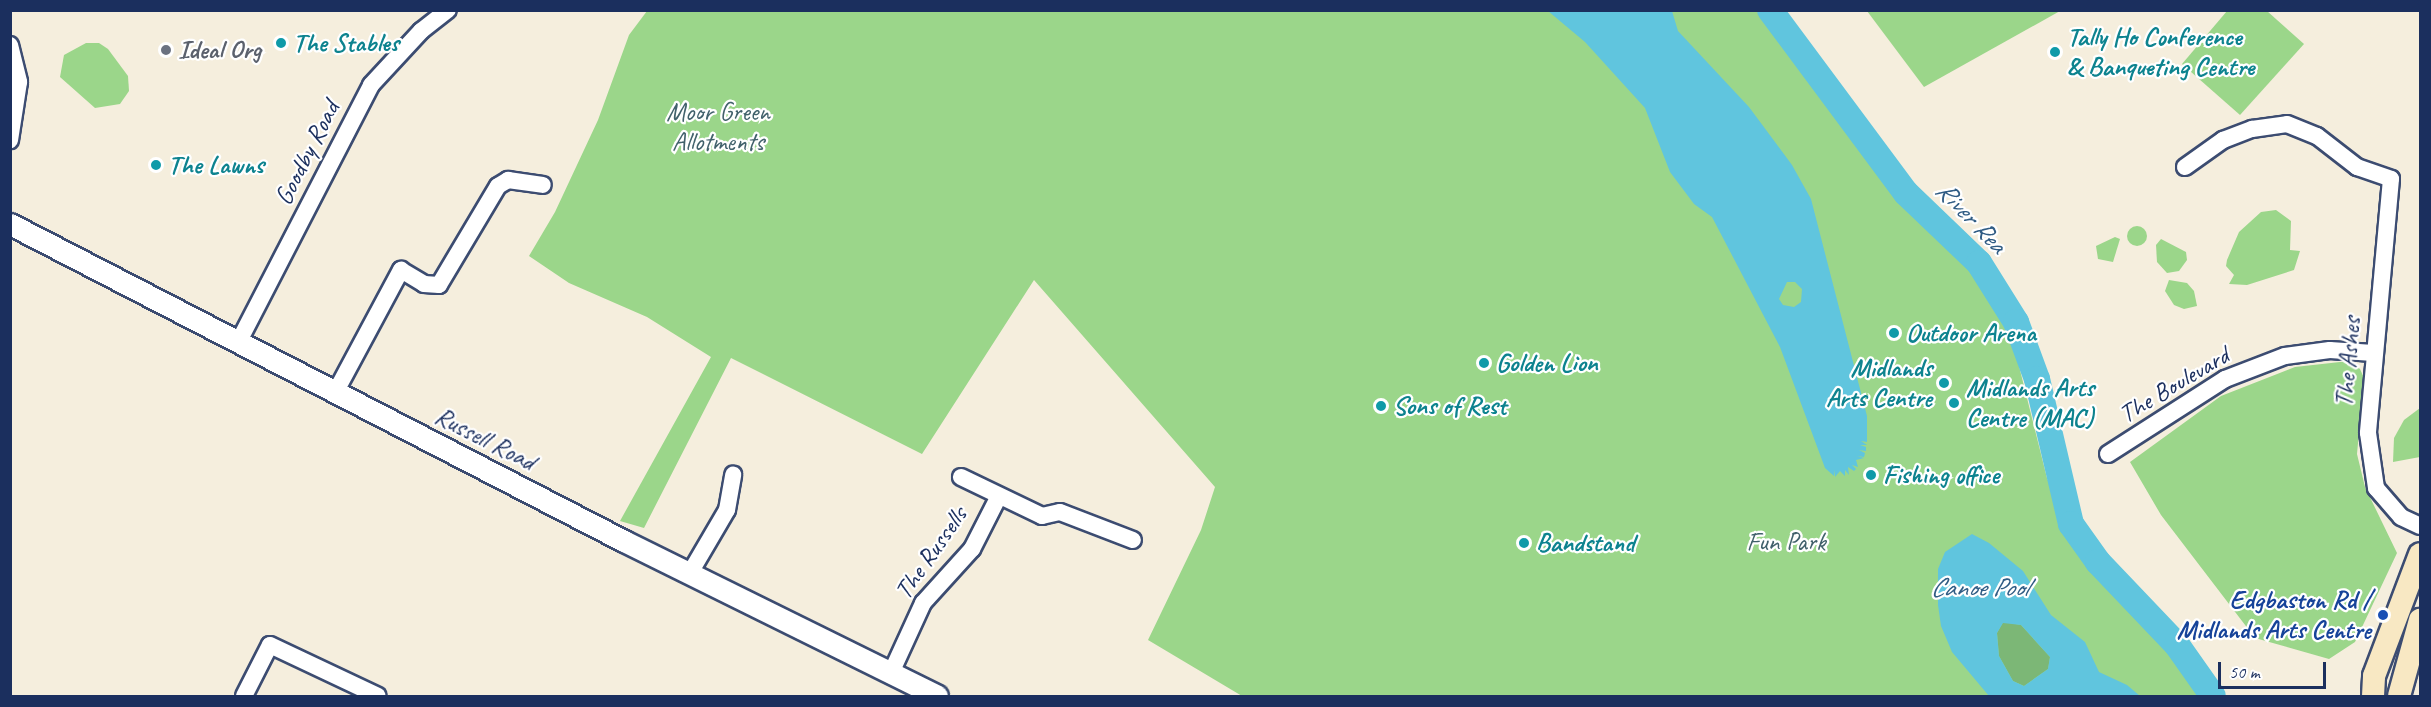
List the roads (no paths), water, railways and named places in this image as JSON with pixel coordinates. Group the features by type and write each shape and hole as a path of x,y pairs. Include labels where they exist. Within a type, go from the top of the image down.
{"main road":[{"path":"2421,554 2374,686 2400,688 2421,621"}],"street":[{"name":"Goodby Road","path":"239,341 371,85 421,30 448,10"},
{"path":"10,45 19,82 10,140"},
{"name":"The Ashes","path":"2185,167 2223,140 2252,129 2287,124 2317,136 2357,166 2391,179 2373,353 2368,433 2376,488 2401,517 2421,526"},
{"path":"335,393 401,270 424,284 439,285 498,186 508,180 543,185"},
{"name":"Russell Road","path":"10,224 239,341 335,393 937,696"},
{"name":"The Boulevard","path":"2108,454 2235,375 2285,356 2331,350 2373,353"},
{"path":"690,573 727,510 733,475"},
{"name":"The Russells","path":"960,477 1042,516 1060,512 1133,540"},
{"name":"The Russells","path":"891,673 923,603 972,549 999,496"},
{"path":"244,696 270,645 378,696"}],"water":[{"path":"1548,11 1672,11 1678,31 1749,107 1792,165 1811,199 1867,416 1867,442 1861,441 1867,445 1860,445 1866,447 1866,451 1859,450 1865,453 1864,457 1857,456 1864,458 1856,460 1858,467 1852,465 1856,469 1854,471 1848,467 1849,475 1845,470 1845,476 1840,471 1835,477 1835,470 1834,476 1825,468 1780,347 1712,217 1694,204 1670,172 1645,108 1585,42","holes":["1787,282 1795,282 1802,289 1801,302 1794,307 1783,305 1779,299"]},
{"name":"Canoe Pool","path":"1972,534 1989,543 2023,571 2051,615 2085,642 2099,672 2127,685 2140,696 1989,696 1952,652 1941,626 1938,605 1938,569 1945,552","holes":["2003,623 2021,625 2050,657 2048,669 2024,686 2013,681 1999,656 1997,633"]}],"waterway":[{"name":"River Rea","path":"1770,10 1906,193 1979,263 2016,322 2037,379 2071,524 2098,562 2177,645 2213,696"}],"place":[{"name":"The Stables","path":"281,43"},
{"name":"Ideal Org","path":"166,50"},
{"name":"Tally Ho Conference & Banqueting Centre","path":"2055,52"},
{"name":"The Lawns","path":"156,165"},
{"name":"Outdoor Arena","path":"1894,333"},
{"name":"Golden Lion","path":"1484,363"},
{"name":"Midlands Arts Centre","path":"1944,383"},
{"name":"Midlands Arts Centre (MAC)","path":"1954,403"},
{"name":"Sons of Rest","path":"1381,406"},
{"name":"Fishing office","path":"1871,475"},
{"name":"Bandstand","path":"1524,543"},
{"name":"Edgbaston Rd / Midlands Arts Centre","path":"2383,615"}],"park label":[{"name":"Moor Green Allotments","path":"718,127"},
{"name":"Fun Park","path":"1786,542"}]}
